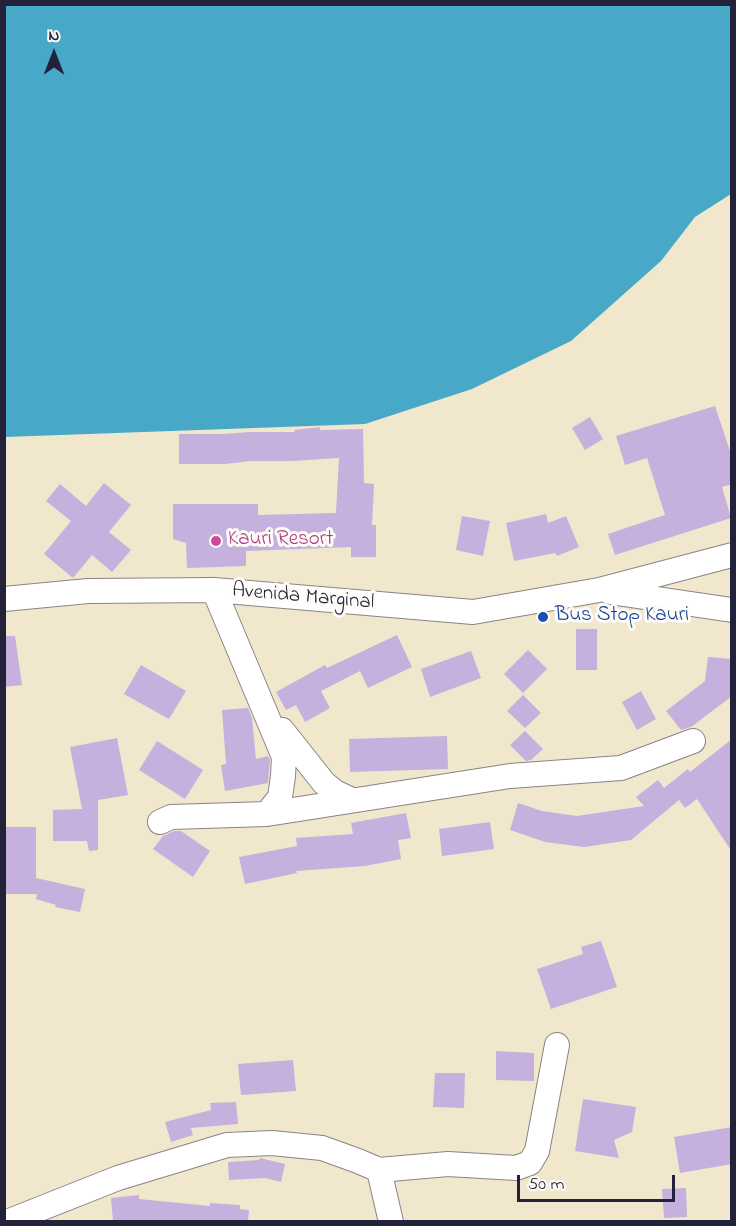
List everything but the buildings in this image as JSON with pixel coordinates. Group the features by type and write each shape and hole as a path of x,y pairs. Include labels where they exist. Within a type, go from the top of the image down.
{"street":[{"name":"Avenida Marginal","path":"4,599 88,591 214,591 473,612 599,590 732,555"},
{"name":"Avenida Marginal","path":"599,590 732,610"},
{"path":"214,591 285,757 280,797 267,814"},
{"path":"264,707 324,783 335,792 352,800"},
{"path":"160,822 171,818 267,814 510,776 621,768 693,741"},
{"path":"4,1217 7,1221 118,1178 227,1145 272,1143 322,1148 379,1170 448,1164 516,1168 530,1163 537,1151 556,1045"},
{"path":"379,1170 391,1221"}],"water":[{"path":"4,5 731,5 731,194 695,217 661,261 571,341 472,389 365,424 5,437"}],"place":[{"name":"Kauri Resort","path":"216,541"},
{"name":"Bus Stop Kauri","path":"543,617"}]}
